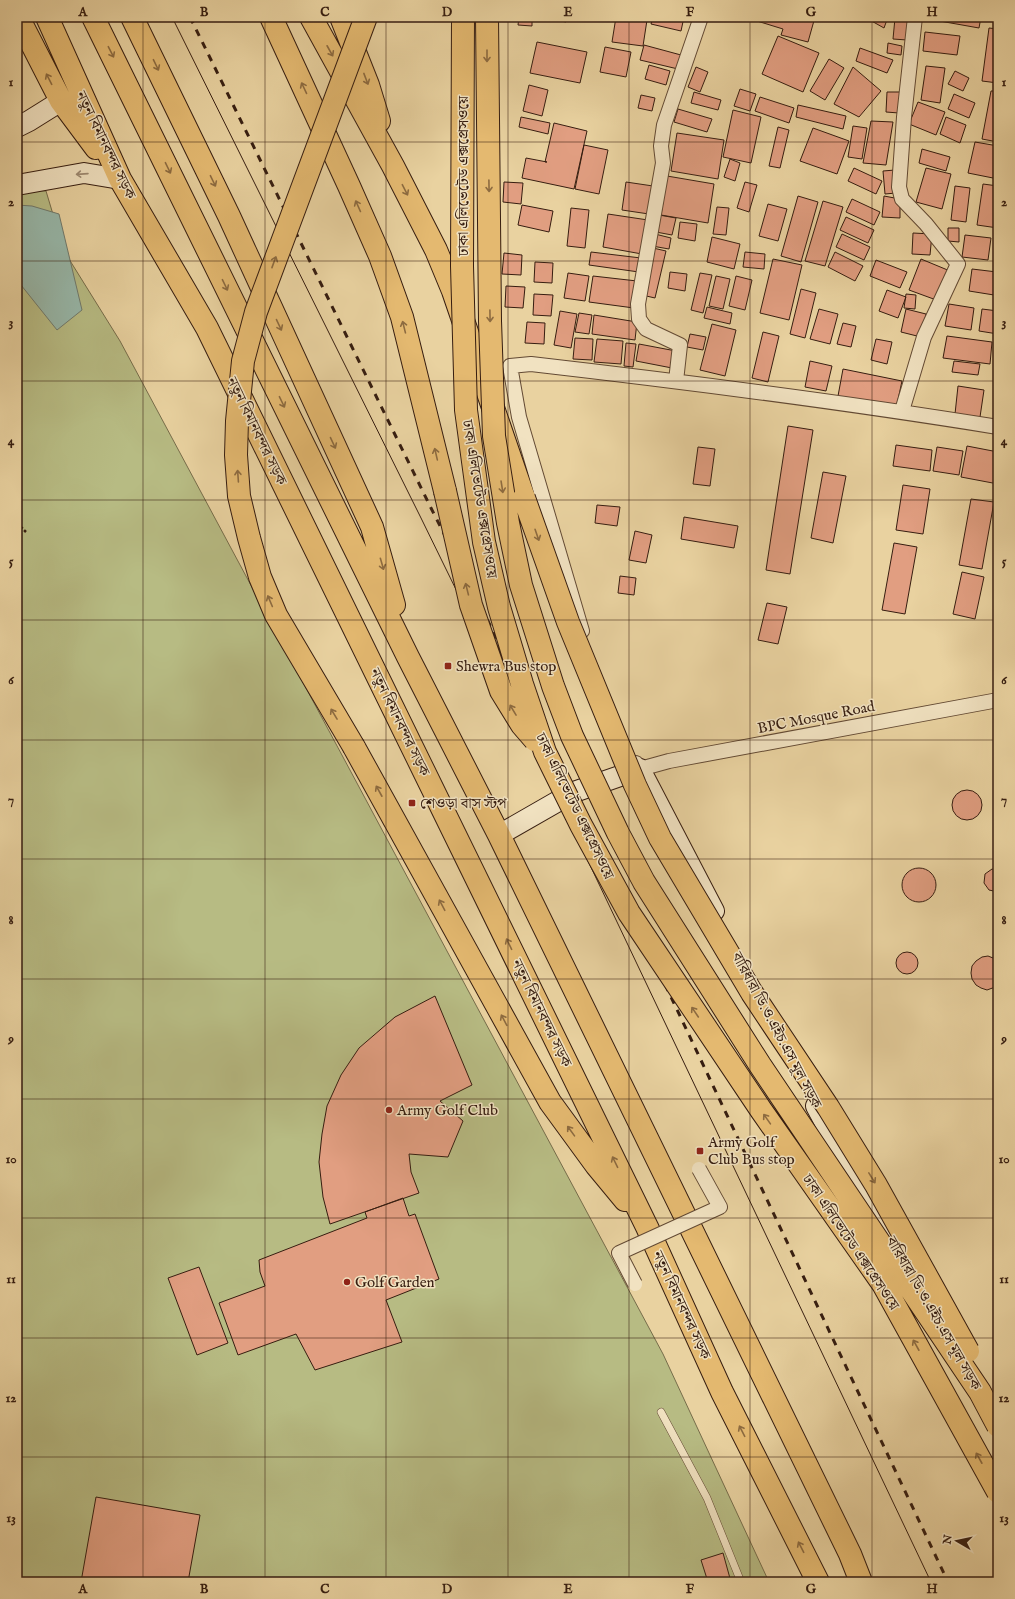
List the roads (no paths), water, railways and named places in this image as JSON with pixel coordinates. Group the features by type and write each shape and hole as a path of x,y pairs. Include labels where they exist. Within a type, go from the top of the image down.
{"highway":[{"path":"18,17 61,101 120,179"},
{"name":"নতুন বিমানবন্দর সড়ক","path":"47,17 120,179 207,328 647,1227 722,1392 818,1582"},
{"path":"93,17 408,657 499,835 850,1554 861,1582"},
{"path":"132,17 229,216 372,526 408,657"},
{"path":"271,17 350,186 380,256 402,317 471,605 501,691 522,725 545,752"},
{"path":"311,17 393,166 436,250 453,291 568,622 635,785 660,838 724,947 828,1107 884,1199 971,1358 980,1392"},
{"path":"342,17 368,85 393,166"},
{"path":"366,17 256,312 243,361 237,421 236,449 239,496 260,578 276,615 354,747 424,871 550,1102 596,1165 647,1227"},
{"name":"ঢাকা এলিভেটেড এক্সপ্রেসওয়ে","path":"463,17 462,266 466,410 484,542 522,684 545,752 581,825 628,913 761,1110 883,1284 998,1492"},
{"name":"ঢাকা এলিভেটেড এক্সপ্রেসওয়ে","path":"487,17 490,321 494,436 508,523 521,585 553,686 572,736 618,833 644,882 760,1065 980,1392 998,1424"}],"street":[{"path":"676,381 680,345 646,330 639,319 638,304 663,163 661,146 664,125 701,17"},
{"path":"902,412 924,337 958,264 926,224 902,199 899,187 904,117 915,17"},
{"path":"17,127 61,101"},
{"path":"17,185 84,173 120,179"},
{"path":"499,835 574,792 640,769 628,750 584,637 519,418 510,366 530,364 676,381 902,412 998,427"},
{"name":"BPC Mosque Road","path":"640,769 669,761 998,700"},
{"name":"বারিধারা ডি.ও.এইচ.এস মূল সড়ক","path":"640,769 849,1168 998,1424"},
{"path":"635,1284 619,1254 720,1207 699,1169"}],"lane":[{"path":"661,1412 707,1498 741,1582"}],"tram line":[{"path":"172,17 421,518 559,800 931,1582"}],"railway":[{"path":"190,17 431,508 574,792 948,1582"}],"place":[{"name":"Shewra Bus stop","path":"448,666"},
{"name":"শেওড়া বাস স্টপ","path":"412,803"},
{"name":"Army Golf Club","path":"389,1110"},
{"name":"Army Golf Club Bus stop","path":"700,1151"},
{"name":"Golf Garden","path":"347,1282"}]}
